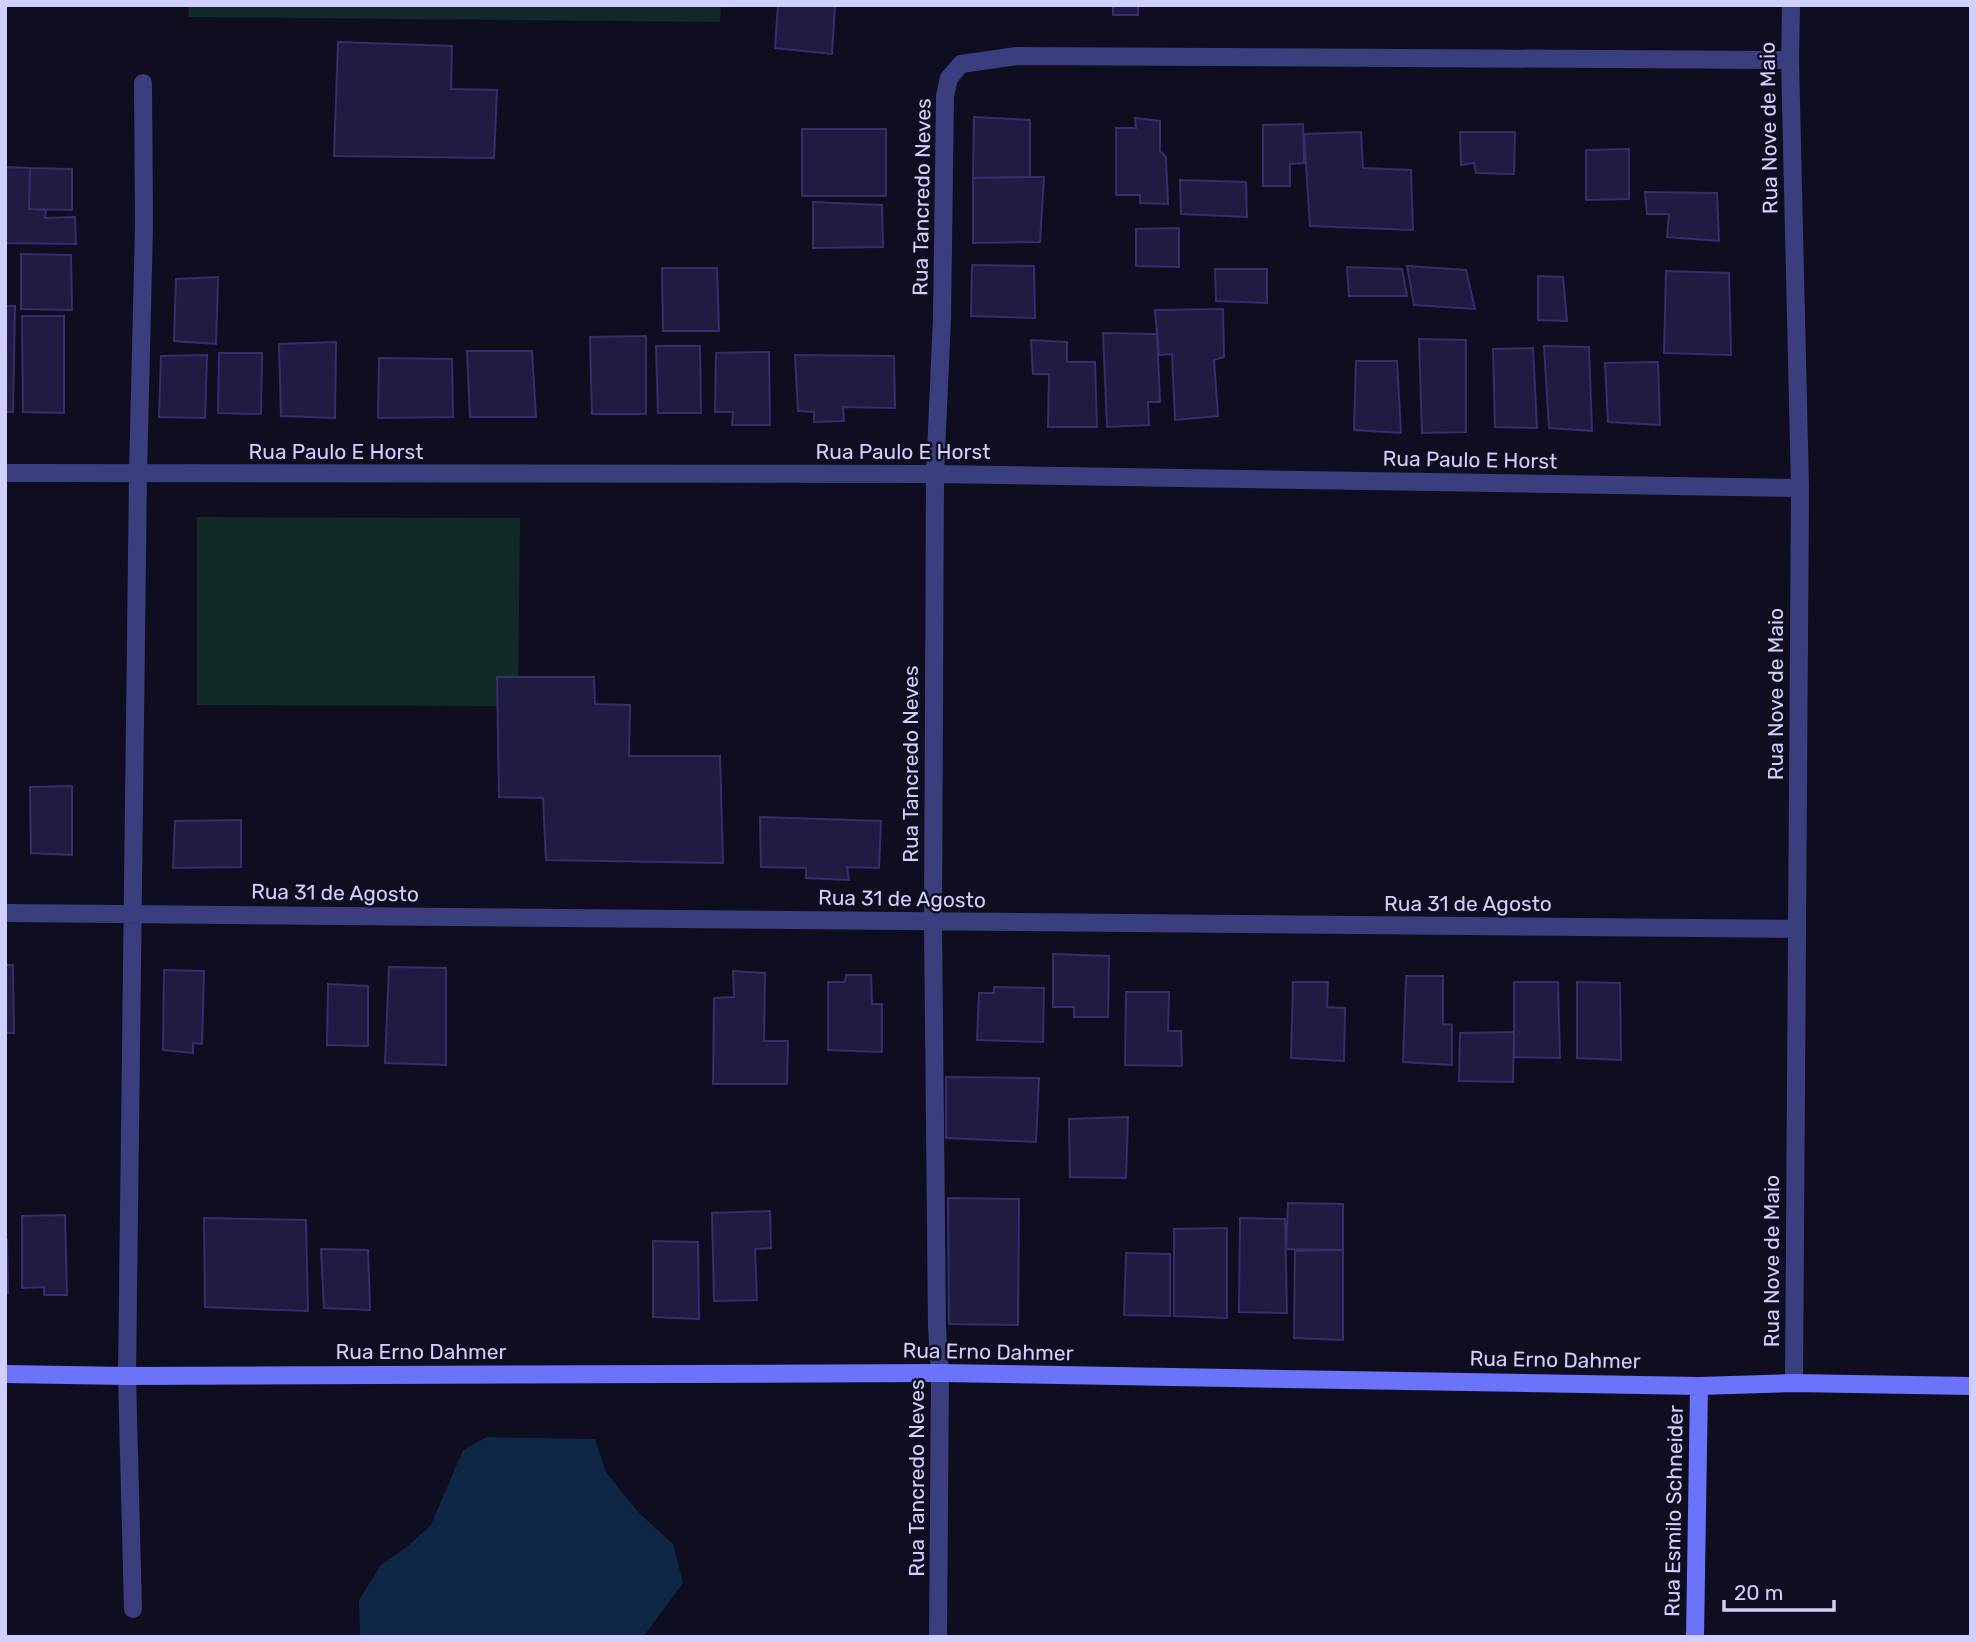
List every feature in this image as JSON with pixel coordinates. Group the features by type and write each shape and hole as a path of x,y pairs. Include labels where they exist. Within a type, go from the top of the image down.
{"street":[{"name":"Rua Nove de Maio","path":"1791,5 1800,488 1794,1383"},
{"name":"Rua Tancredo Neves","path":"938,1637 940,1373 937,1327 933,922 935,474 942,306 945,96 949,78 961,64 1017,56 1790,61"},
{"path":"133,1609 127,1376 138,475 144,225 143,83"},
{"name":"Rua Paulo E Horst","path":"5,473 935,474 1800,488"},
{"name":"Rua 31 de Agosto","path":"5,913 1797,929"},
{"name":"Rua Erno Dahmer","path":"5,1374 127,1376 940,1373 1699,1386 1794,1383 1971,1386"},
{"name":"Rua Esmilo Schneider","path":"1695,1637 1699,1386"}],"green space":[{"path":"189,5 721,5 720,22 188,17"},
{"path":"197,517 520,518 518,706 197,705"}],"water":[{"path":"487,1437 595,1439 606,1472 638,1512 673,1544 683,1583 643,1637 360,1637 359,1600 381,1565 431,1525 463,1450"}],"building":[{"path":"778,5 835,5 832,54 775,48"},
{"path":"1113,5 1138,5 1138,15 1113,15"},
{"path":"338,42 452,46 451,89 497,90 494,158 334,156"},
{"path":"974,117 1030,120 1030,177 973,178"},
{"path":"1135,118 1160,121 1160,151 1166,157 1168,204 1140,203 1140,195 1116,195 1116,128 1136,128"},
{"path":"1303,124 1304,163 1290,164 1290,186 1263,186 1263,125"},
{"path":"802,129 886,129 886,196 802,196"},
{"path":"1361,132 1363,168 1411,170 1413,230 1310,226 1304,134"},
{"path":"1460,132 1515,132 1514,174 1476,173 1474,163 1461,165"},
{"path":"1629,149 1629,199 1586,200 1586,150"},
{"path":"5,167 30,168 29,209 46,210 45,218 75,217 76,244 5,243"},
{"path":"30,168 72,169 72,210 29,209"},
{"path":"1044,177 1040,242 973,243 973,178"},
{"path":"1180,180 1246,182 1247,217 1181,214"},
{"path":"1645,192 1717,193 1719,241 1667,237 1669,214 1647,214"},
{"path":"813,202 882,205 883,247 813,248"},
{"path":"1179,228 1179,267 1136,266 1136,229"},
{"path":"21,254 71,255 72,310 21,309"},
{"path":"972,265 1034,266 1035,318 971,316"},
{"path":"1407,266 1466,270 1475,309 1414,305"},
{"path":"1347,267 1402,269 1407,296 1349,296"},
{"path":"662,268 717,268 719,331 663,331"},
{"path":"1215,269 1267,269 1267,303 1216,301"},
{"path":"1666,271 1729,273 1731,355 1664,353"},
{"path":"1538,276 1563,277 1567,321 1538,320"},
{"path":"218,277 216,344 174,341 176,279"},
{"path":"5,306 15,306 13,412 5,412"},
{"path":"1223,309 1224,357 1214,360 1218,416 1175,420 1172,354 1159,355 1155,310"},
{"path":"22,316 64,316 64,413 23,412"},
{"path":"1103,333 1157,334 1160,402 1148,402 1149,425 1107,427"},
{"path":"646,336 646,414 592,414 590,337"},
{"path":"1419,339 1466,340 1466,432 1422,433"},
{"path":"1031,340 1067,342 1067,362 1095,362 1097,427 1048,427 1049,374 1033,374"},
{"path":"336,342 335,418 281,416 279,344"},
{"path":"656,346 700,346 701,413 658,413"},
{"path":"1544,346 1589,347 1592,431 1549,428"},
{"path":"1533,348 1537,428 1495,427 1493,349"},
{"path":"467,351 532,351 536,417 470,417"},
{"path":"769,352 770,425 732,425 733,412 715,412 716,353"},
{"path":"219,353 262,353 261,414 218,413"},
{"path":"207,355 205,418 159,417 161,356"},
{"path":"795,355 894,356 895,408 843,407 844,421 814,422 814,412 798,411"},
{"path":"379,358 452,359 453,417 378,418"},
{"path":"1356,361 1397,361 1401,433 1354,430"},
{"path":"1658,362 1660,425 1608,422 1605,363"},
{"path":"497,677 594,677 595,704 630,705 629,756 720,756 723,863 546,860 543,798 499,797"},
{"path":"72,786 72,855 31,853 30,787"},
{"path":"760,817 881,821 879,868 847,867 849,880 806,878 806,868 761,867"},
{"path":"241,820 241,867 173,868 175,821"},
{"path":"1053,954 1109,956 1108,1017 1074,1017 1074,1007 1053,1007"},
{"path":"5,965 13,965 14,1033 5,1033"},
{"path":"389,967 446,968 446,1065 385,1063"},
{"path":"164,970 204,971 202,1044 193,1043 193,1053 163,1050"},
{"path":"733,971 765,973 764,1041 788,1041 787,1084 713,1084 714,998 734,997"},
{"path":"846,975 871,975 872,1004 882,1004 882,1052 828,1050 828,982 845,982"},
{"path":"1406,976 1443,976 1443,1024 1452,1025 1452,1065 1403,1062"},
{"path":"1293,982 1328,982 1327,1007 1345,1008 1344,1061 1291,1058"},
{"path":"1514,982 1558,982 1560,1058 1514,1057"},
{"path":"1577,982 1620,983 1621,1060 1577,1058"},
{"path":"328,984 368,986 368,1046 327,1045"},
{"path":"994,987 1044,988 1043,1042 977,1040 979,993 994,993"},
{"path":"1126,992 1169,992 1168,1031 1181,1031 1182,1066 1125,1065"},
{"path":"1514,1032 1513,1082 1459,1081 1460,1033"},
{"path":"946,1077 1039,1078 1036,1142 946,1138"},
{"path":"1128,1117 1126,1178 1070,1177 1069,1119"},
{"path":"948,1198 1019,1199 1018,1325 949,1324"},
{"path":"1288,1203 1343,1204 1343,1250 1286,1249"},
{"path":"770,1211 771,1248 755,1249 757,1300 714,1301 712,1213"},
{"path":"65,1215 67,1295 44,1295 44,1287 22,1288 22,1216"},
{"path":"204,1218 306,1220 308,1311 205,1307"},
{"path":"1240,1218 1285,1219 1287,1313 1239,1312"},
{"path":"1227,1228 1227,1318 1174,1316 1174,1229"},
{"path":"7,1240 8,1293 5,1293"},
{"path":"653,1241 698,1242 699,1319 653,1317"},
{"path":"321,1249 368,1250 370,1310 324,1308"},
{"path":"1343,1250 1343,1340 1294,1338 1295,1251"},
{"path":"1126,1253 1170,1254 1170,1316 1124,1315"}]}
